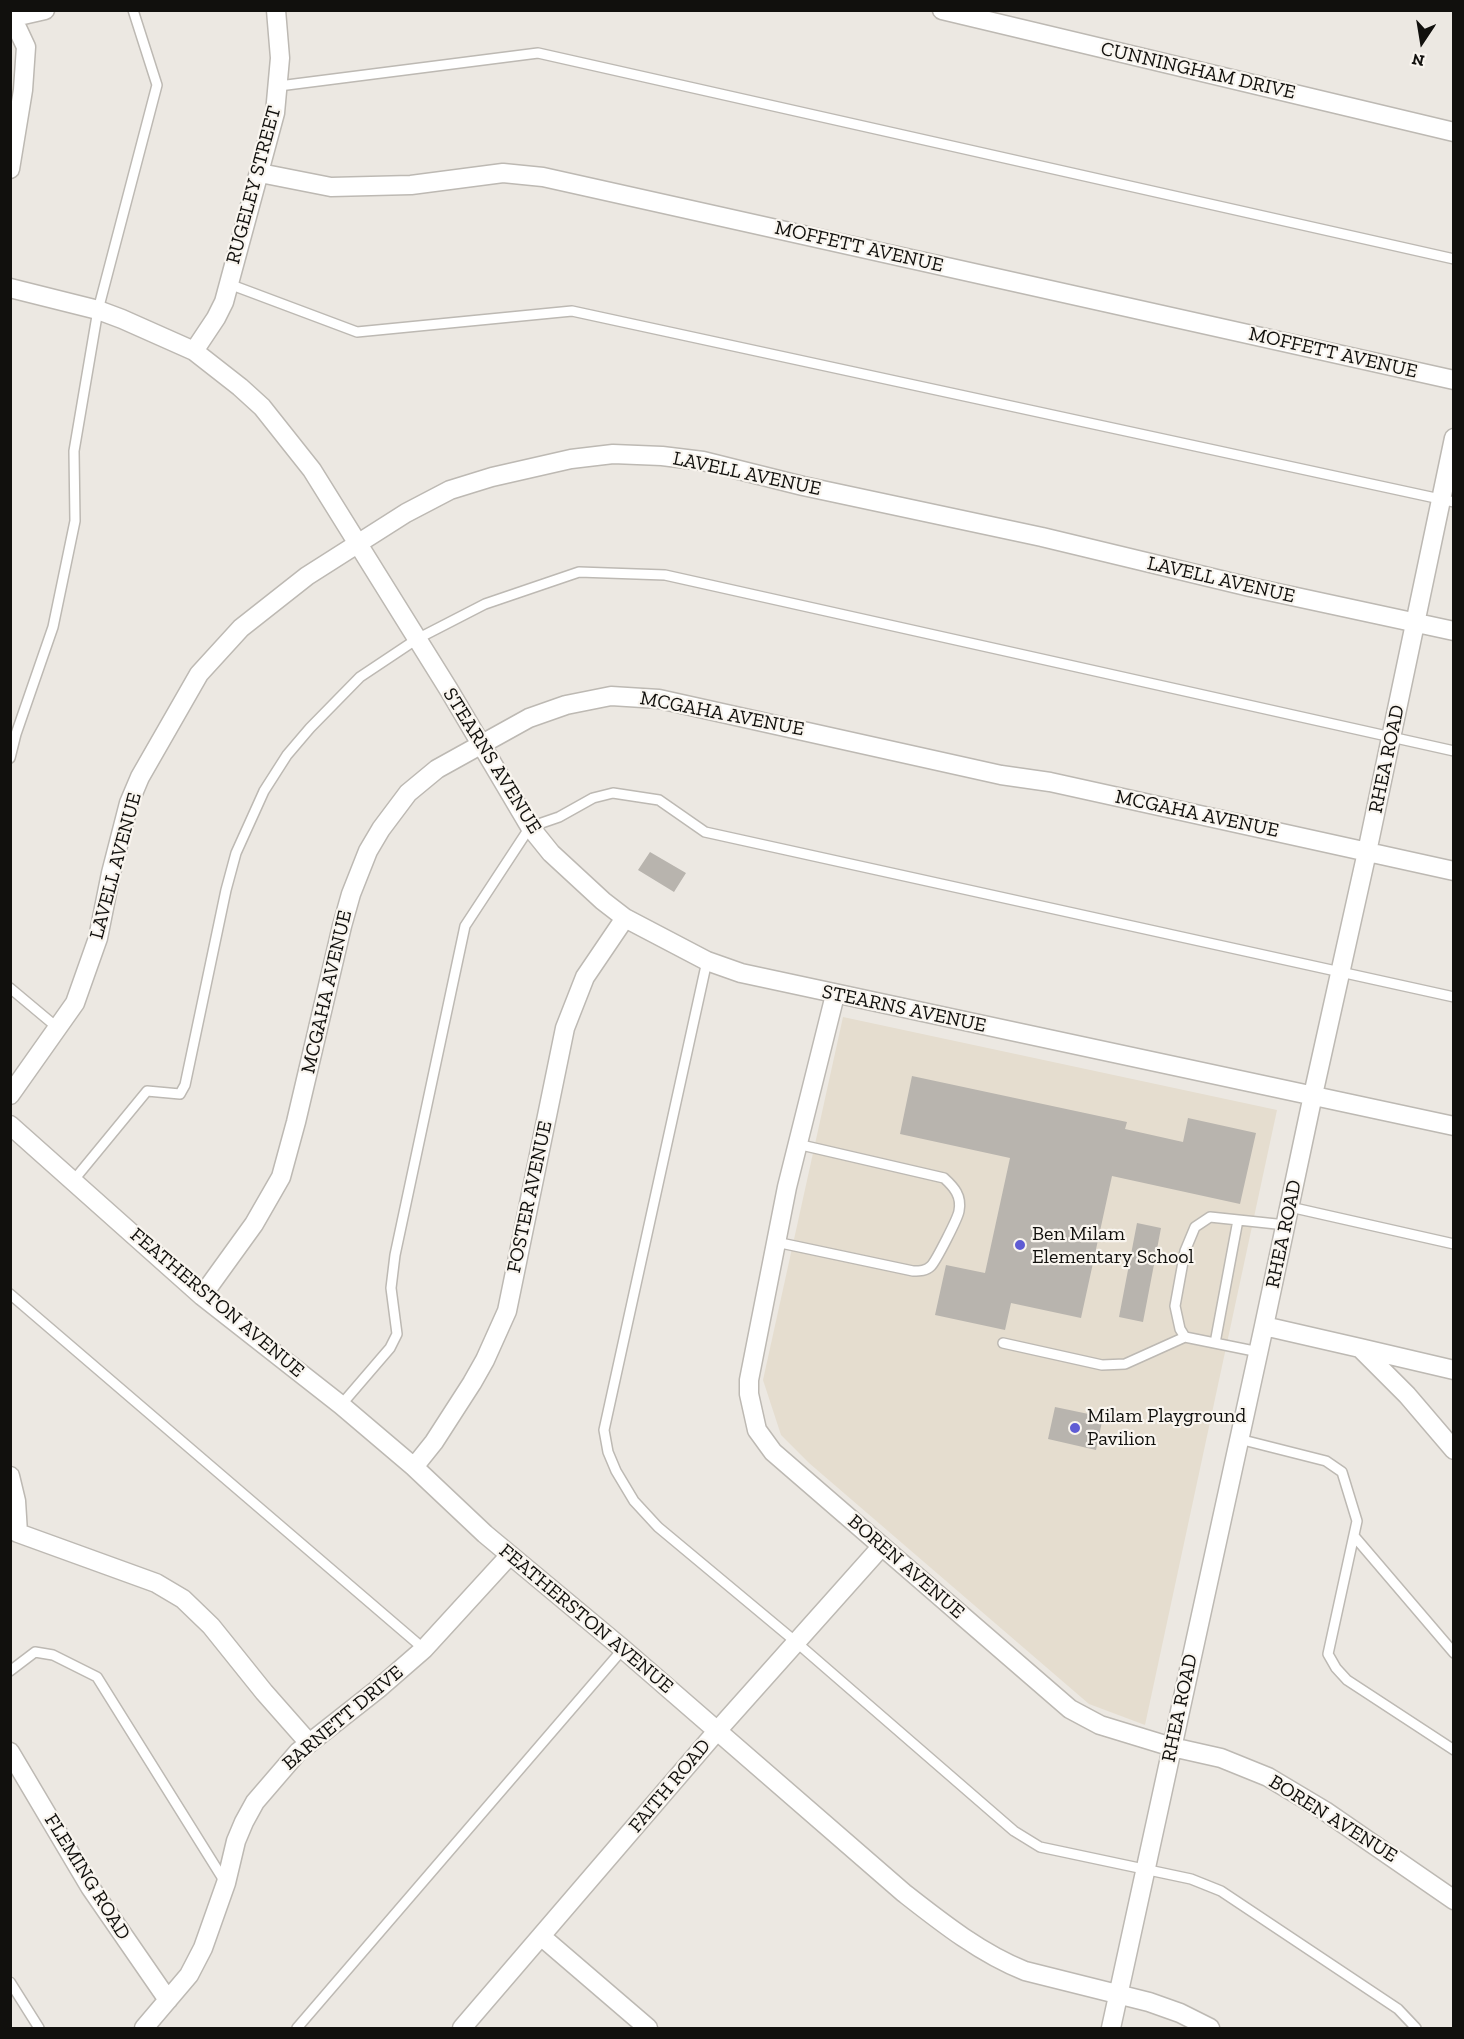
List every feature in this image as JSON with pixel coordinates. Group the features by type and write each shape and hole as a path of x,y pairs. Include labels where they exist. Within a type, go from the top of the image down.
{"street":[{"path":"10,169 23,90 26,47 11,17 45,10"},
{"name":"RUGELEY STREET","path":"194,351 216,318 229,284 275,112 280,58 276,10"},
{"name":"CUNNINGHAM DRIVE","path":"942,10 1454,132"},
{"name":"MOFFETT AVENUE","path":"260,173 331,187 411,185 503,173 543,177 1454,380"},
{"name":"STEARNS AVENUE","path":"10,288 98,310 194,351 262,407 312,470 530,828 551,853 625,918 707,961 741,973 1454,1126"},
{"name":"RHEA ROAD","path":"1111,2028 1259,1352 1312,1095 1368,852 1415,623 1447,501 1454,438"},
{"name":"LAVELL AVENUE","path":"10,1095 59,1029 75,1003 98,938 111,873 129,803 140,777 199,674 241,628 307,576 406,513 450,490 492,477 571,459 613,454 662,456 703,461 803,486 1030,534 1250,587 1454,631"},
{"name":"MCGAHA AVENUE","path":"202,1296 254,1224 281,1177 351,894 368,851 381,829 408,793 437,769 529,718 566,705 611,696 659,699 1001,775 1082,789 1454,871"},
{"name":"FOSTER AVENUE","path":"414,1467 434,1442 472,1383 507,1311 565,1029 585,977 625,918"},
{"name":"BOREN AVENUE","path":"834,994 797,1144 749,1380 749,1394 757,1430 773,1452 1070,1709 1100,1725 1172,1747 1221,1758 1268,1777 1325,1811 1454,1900"},
{"name":"FEATHERSTON AVENUE","path":"10,1125 202,1296 341,1405 414,1467 510,1555 623,1649 903,1893 952,1931 1009,1965 1149,2002 1180,2013 1210,2028"},
{"path":"1264,1326 1454,1370"},
{"path":"1360,1348 1407,1395 1454,1450"},
{"path":"10,1476 16,1501 14,1538 156,1583 183,1599 211,1626 309,1743"},
{"name":"FAITH ROAD","path":"462,2028 717,1731 882,1546"},
{"name":"BARNETT DRIVE","path":"144,2028 189,1975 203,1948 226,1883 236,1841 255,1802 280,1770 298,1752 378,1689 424,1649 510,1555"},
{"name":"FLEMING ROAD","path":"10,1752 90,1887 168,2000"},
{"path":"542,1937 648,2028"}],"lane":[{"path":"10,758 53,627 75,521 74,451 98,310 157,85 133,10"},
{"path":"279,86 538,53 1454,259"},
{"path":"229,284 357,332 572,311 1447,501"},
{"path":"73,1181 147,1090 180,1094 185,1085 226,890 236,853 264,791 281,764 310,728 360,677 417,639 485,604 579,572 665,575 1454,751"},
{"path":"341,1405 390,1348 397,1334 392,1288 394,1255 465,926 530,828 559,817 593,798 613,793 639,795 659,800 705,832 1454,997"},
{"path":"707,961 604,1430 608,1452 633,1501 658,1527 796,1642 1014,1831 1040,1847 1146,1868 1191,1879 1221,1891 1398,2009 1416,2028"},
{"path":"10,987 59,1029"},
{"path":"776,1242 913,1271 924,1270 935,1260 959,1212 959,1199 955,1187 944,1178 797,1144"},
{"path":"1185,1337 1180,1329 1175,1306 1185,1251 1195,1227 1210,1216 1238,1220 1288,1216 1454,1244"},
{"path":"1215,1344 1238,1220"},
{"path":"10,1294 424,1649"},
{"path":"1003,1343 1102,1365 1125,1364 1185,1337 1259,1352"},
{"path":"1239,1439 1326,1461 1342,1472 1358,1521 1328,1654 1336,1668 1347,1680 1454,1750"},
{"path":"1354,1536 1454,1653"},
{"path":"297,2028 623,1649"},
{"path":"10,1671 35,1652 54,1655 97,1677 226,1883"},
{"path":"10,1982 39,2028"}],"shaded area":[{"name":"Ben Milam Elementary School","path":"843,1017 1277,1110 1145,1725 1089,1704 809,1463 781,1435 763,1380"}],"building":[{"path":"650,852 686,873 674,892 638,870"},
{"name":"Ben Milam Elementary School","path":"912,1076 1127,1122 1125,1129 1183,1142 1188,1118 1256,1133 1240,1204 1112,1176 1081,1318 1011,1303 1005,1330 935,1315 946,1265 985,1273 1010,1158 900,1134"},
{"path":"1137,1223 1161,1228 1143,1322 1119,1317"},
{"name":"Milam Playground Pavilion","path":"1055,1407 1103,1417 1096,1450 1048,1439"}],"place":[{"name":"Ben Milam Elementary School","path":"1020,1245"},
{"name":"Milam Playground Pavilion","path":"1075,1428"}]}
